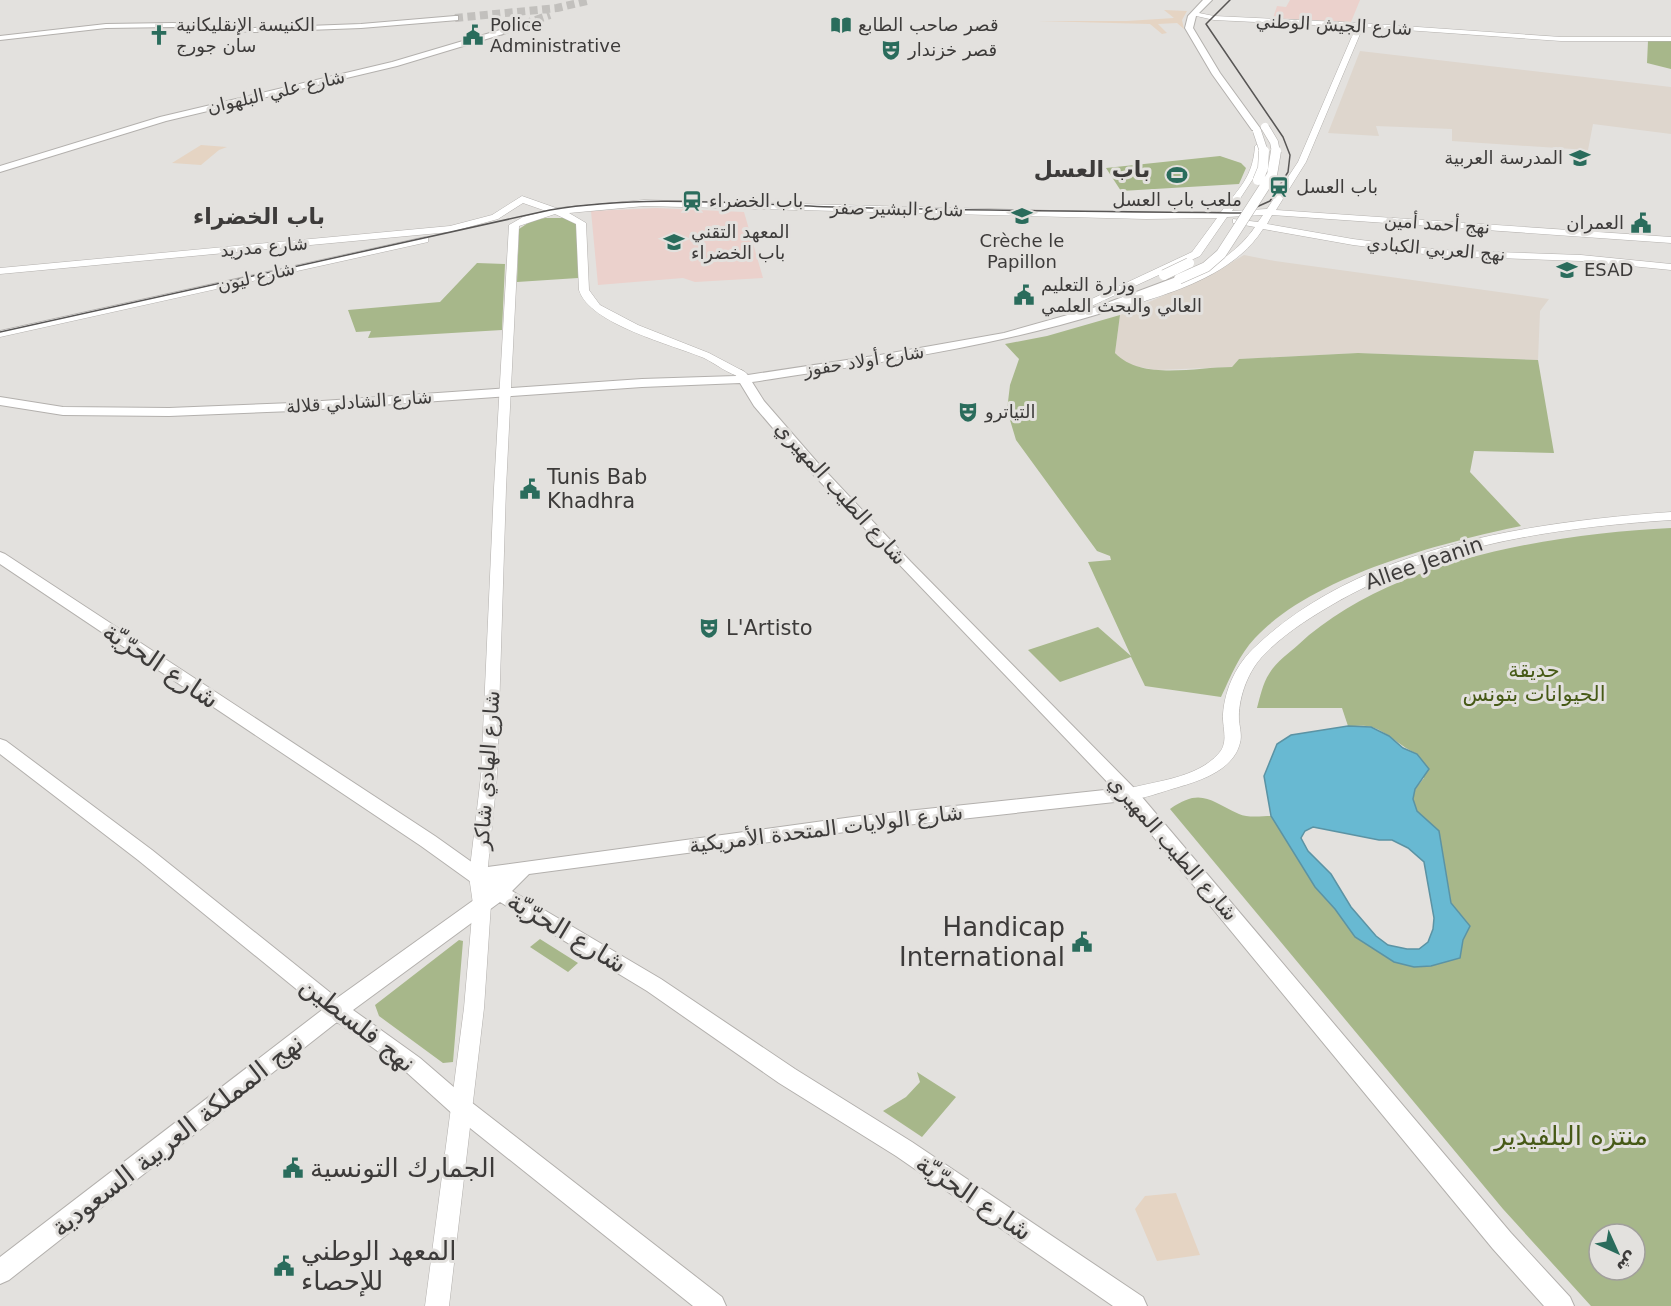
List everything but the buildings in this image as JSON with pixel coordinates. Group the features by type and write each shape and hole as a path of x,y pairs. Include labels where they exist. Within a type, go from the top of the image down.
{"main road":[{"path":"1208,0 1197,15 1198,28 1219,60"},
{"path":"1216,0 1188,22 1216,74 1258,126"},
{"path":"0,38 106,26 193,25 262,30 362,26 455,18"},
{"name":"شارع علي البلهوان","path":"0,169 163,119 261,95 280,97 279,91 394,64 500,32"},
{"path":"1239,89 1258,126"},
{"name":"شارع أولاد حفوز","path":"718,380 938,345 1026,325 1085,306 1164,275 1206,254 1222,236 1260,177 1265,164 1258,126"},
{"name":"شارع أولاد حفوز","path":"743,376 808,371 958,346 1045,326 1100,310 1206,267 1221,254 1272,175 1277,155 1274,142 1258,126"},
{"path":"767,396 780,381 808,371"},
{"name":"شارع الطيب المهيري","path":"743,376 767,396 806,458 906,565 1129,794 1502,1241 1561,1306"},
{"name":"شارع الشادلي قلالة","path":"0,401 63,411 169,412 292,407 718,380"},
{"name":"شارع الحرّيّة","path":"0,557 478,876 490,898 654,985 788,1076 904,1149 1134,1306"},
{"name":"نهج فلسطين","path":"0,745 145,855 337,1010 412,1064 463,1109 713,1306"},
{"name":"شارع الولايات المتحدة الأمريكية","path":"478,876 860,823 1129,794"},
{"path":"490,898 523,868"},
{"name":"نهج المملكة العربية السعودية","path":"0,1272 337,1010 490,898"}],"street":[{"name":"شارع الجيش الوطني","path":"1197,15 1561,39 1671,39"},
{"path":"1100,310 1145,297 1188,280 1228,259 1252,239 1302,162 1360,25"},
{"name":"شارع أولاد حفوز","path":"1085,306 1192,257 1223,217 1258,165 1260,151 1258,126"},
{"name":"شارع الطيب المهيري","path":"522,200 576,219 582,224 585,294 593,304 610,315 722,362 743,376"},
{"name":"شارع مدريد","path":"0,271 466,226 495,217 522,200"},
{"name":"شارع البشير صفر","path":"551,210 644,203 1204,216"},
{"path":"495,217 521,208 551,210"},
{"path":"512,231 518,222 551,210"},
{"name":"نهج أحمد أمين","path":"1204,216 1223,217 1268,212 1671,240"},
{"name":"نهج العربي الكبادي","path":"1223,217 1353,242 1440,253 1571,257 1671,267"},
{"name":"شارع ليون","path":"0,334 476,228 497,226 512,231"},
{"path":"1252,239 1283,228"},
{"name":"شارع الهادي شاكر","path":"478,876 489,777 505,393 512,294 512,231"},
{"name":"Allee Jeanin","path":"1129,794 1156,789 1206,771 1226,755 1232,744 1233,699 1238,682 1248,664 1262,648 1305,615 1362,583 1440,554 1494,540 1589,523 1671,516"},
{"path":"437,1306 490,898"}],"shaded area":[{"path":"1290,0 1360,0 1351,22 1273,18 1277,6 1286,7"},
{"path":"1164,10 1187,11 1182,20 1184,29 1177,23 1158,24 1167,33 1162,34 1150,24 1038,21 1127,21 1174,18"},
{"path":"1360,51 1671,87 1671,134 1593,124 1588,150 1452,141 1452,129 1376,126 1379,136 1328,133"},
{"path":"201,145 227,147 219,150 201,165 172,163"},
{"name":"المعهد التقني باب الخضراء","path":"656,208 744,212 763,278 695,282 683,278 598,285 591,211"},
{"path":"1244,255 1549,299 1540,311 1538,360 1358,353 1239,359 1232,367 1156,370 1133,366 1122,361 1115,353 1120,315 1214,273"},
{"path":"1176,1193 1200,1255 1157,1261 1135,1209 1145,1196"}],"green space":[{"path":"1648,41 1671,41 1671,69 1647,63"},
{"name":"ملعب باب العسل","path":"1220,156 1241,163 1246,168 1239,184 1121,191 1106,168"},
{"path":"565,218 577,223 578,278 517,282 519,229 531,221"},
{"path":"477,263 505,264 502,330 368,338 371,331 356,332 348,310 440,302"},
{"path":"1120,315 1115,353 1126,362 1154,370 1232,367 1239,359 1358,353 1538,360 1554,453 1474,451 1470,472 1521,526 1453,542 1379,565 1310,597 1280,616 1255,638 1240,659 1221,697 1145,686 1131,657 1060,682 1028,650 1098,627 1131,656 1088,562 1111,560 1110,556 1097,551 1016,440 1007,410 1010,385 1019,359 1005,344 1047,336"},
{"name":"حديقة الحيوانات بتونس","path":"1671,528 1671,1306 1591,1306 1503,1209 1170,809 1181,802 1198,797 1213,801 1242,815 1271,816 1315,887 1335,909 1355,937 1394,962 1463,940 1470,926 1451,903 1439,831 1417,811 1413,799 1415,789 1424,778 1417,754 1372,727 1348,726 1342,708 1257,708 1262,690 1272,670 1282,658 1335,616 1378,592 1425,572 1474,557 1524,545 1575,537"},
{"path":"540,939 578,963 568,972 530,947"},
{"path":"459,940 463,941 453,1062 443,1063 379,1016 375,1005"},
{"path":"917,1072 956,1097 922,1137 883,1111 906,1097 920,1082"}],"water":[{"path":"1348,726 1371,727 1389,736 1403,748 1417,754 1429,769 1415,789 1413,799 1417,811 1439,831 1451,903 1470,926 1463,940 1460,958 1431,966 1414,967 1394,962 1355,937 1335,909 1315,887 1271,816 1264,776 1277,744 1291,735","holes":["1313,827 1379,840 1392,840 1408,848 1424,862 1434,918 1428,942 1419,949 1388,945 1376,936 1351,907 1331,874 1308,851 1301,838 1305,831"]}],"tunnel":[{"path":"455,18 557,8 591,0"},
{"path":"500,32 550,15"}],"tram line":[{"path":"0,332 550,210 585,205 692,201 835,207 1243,213 1270,201 1288,172 1290,155 1283,137 1206,24 1230,0"}],"place":[{"name":"قصر صاحب الطابع","path":"841,25"},
{"name":"الكنيسة الإنقليكانية سان جورج","path":"159,35"},
{"name":"Police Administrative","path":"473,35"},
{"name":"قصر خزندار","path":"891,50"},
{"name":"المدرسة العربية","path":"1580,158"},
{"name":"ملعب باب العسل","path":"1177,175"},
{"name":"باب العسل","path":"1279,187"},
{"name":"باب الخضراء","path":"692,201"},
{"name":"Crèche le Papillon","path":"1022,216"},
{"name":"العمران","path":"1641,223"},
{"name":"المعهد التقني باب الخضراء","path":"674,242"},
{"name":"ESAD","path":"1567,270"},
{"name":"وزارة التعليم العالي والبحث العلمي","path":"1024,295"},
{"name":"التياترو","path":"968,412"},
{"name":"Tunis Bab Khadhra","path":"530,489"},
{"name":"L'Artisto","path":"709,628"},
{"name":"Handicap International","path":"1082,942"},
{"name":"الجمارك التونسية","path":"293,1168"},
{"name":"المعهد الوطني للإحصاء","path":"284,1266"}],"district":[{"name":"باب العسل","path":"1092,169"},
{"name":"باب الخضراء","path":"259,216"}],"park label":[{"name":"منتزه البلفيدير","path":"1571,1136"}]}
